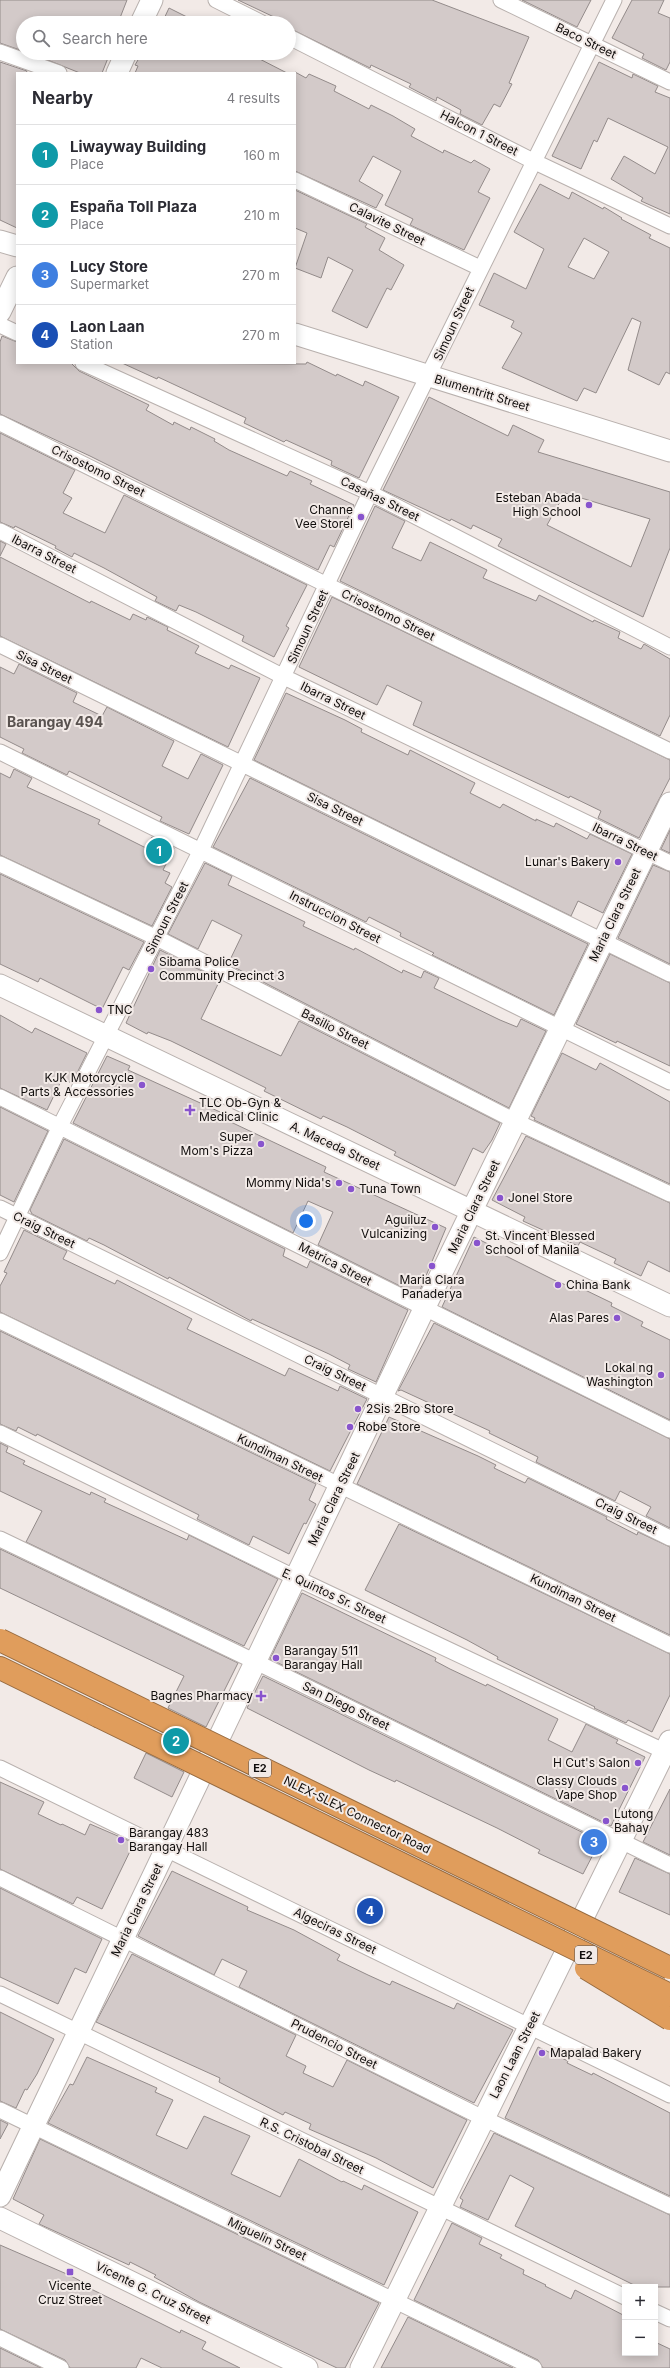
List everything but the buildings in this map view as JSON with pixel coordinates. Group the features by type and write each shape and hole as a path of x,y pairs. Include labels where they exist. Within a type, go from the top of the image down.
{"highway":[{"name":"NLEX-SLEX Connector Road","path":"0,1640 670,1968"},
{"name":"NLEX-SLEX Connector Road","path":"0,1668 670,1995"},
{"path":"503,1914 670,2019"}],"street":[{"path":"144,16 152,0"},
{"path":"216,0 248,16"},
{"name":"Baco Street","path":"501,0 670,82"},
{"name":"Simoun Street","path":"0,1253 60,1126 201,850 370,493 429,376 480,268 614,0"},
{"name":"Halcon 1 Street","path":"296,41 533,161 670,226"},
{"path":"0,52 16,58"},
{"path":"22,60 56,72"},
{"path":"117,72 123,60"},
{"name":"Calavite Street","path":"296,180 480,268"},
{"path":"0,241 16,246"},
{"path":"0,312 16,279"},
{"path":"0,325 16,333"},
{"name":"Blumentritt Street","path":"296,334 670,451"},
{"name":"Casañas Street","path":"85,364 370,493 670,648"},
{"name":"Crisostomo Street","path":"0,423 327,585 670,751"},
{"name":"Ibarra Street","path":"0,531 284,677 670,863"},
{"name":"Sisa Street","path":"0,645 670,974"},
{"name":"Instruccion Street","path":"0,752 670,1082"},
{"name":"Maria Clara Street","path":"0,2196 424,1309 670,803"},
{"name":"Basilio Street","path":"0,864 157,938 515,1121 670,1194"},
{"name":"A. Maceda Street","path":"0,985 106,1038 472,1210 670,1306"},
{"name":"Metrica Street","path":"0,1097 670,1430"},
{"name":"Craig Street","path":"0,1208 670,1538"},
{"name":"Kundiman Street","path":"0,1321 340,1487 670,1645"},
{"name":"E. Quintos Sr. Street","path":"0,1433 296,1578 668,1749"},
{"name":"San Diego Street","path":"0,1539 256,1662 670,1865"},
{"name":"Laon Laan Street","path":"361,2368 388,2296 438,2207 668,1749"},
{"name":"Algeciras Street","path":"0,1768 167,1848 670,2095"},
{"name":"Prudencio Street","path":"0,1878 124,1938 483,2118 670,2206"},
{"name":"R.S. Cristobal Street","path":"0,1994 622,2296"},
{"name":"Miguelin Street","path":"0,2110 388,2296 534,2368"},
{"name":"Vicente G. Cruz Street","path":"0,2218 307,2368"},
{"path":"658,2313 670,2319"},
{"path":"0,2338 61,2368"}],"place":[{"name":"Esteban Abada High School","path":"589,505"},
{"name":"Channe Vee Storel","path":"361,517"},
{"name":"Liwayway Building","path":"159,851"},
{"name":"Lunar's Bakery","path":"618,862"},
{"name":"Sibama Police Community Precinct 3","path":"151,969"},
{"name":"TNC","path":"99,1010"},
{"name":"KJK Motorcycle Parts & Accessories","path":"142,1085"},
{"name":"TLC Ob-Gyn & Medical Clinic","path":"190,1110"},
{"name":"Super Mom's Pizza","path":"261,1144"},
{"name":"Mommy Nida's","path":"339,1183"},
{"name":"Tuna Town","path":"351,1189"},
{"name":"Jonel Store","path":"500,1198"},
{"name":"Aguiluz Vulcanizing","path":"435,1227"},
{"name":"St. Vincent Blessed School of Manila","path":"477,1243"},
{"name":"Maria Clara Panaderya","path":"432,1266"},
{"name":"China Bank","path":"558,1285"},
{"name":"Alas Pares","path":"617,1318"},
{"name":"Lokal ng Washington","path":"661,1375"},
{"name":"2Sis 2Bro Store","path":"358,1409"},
{"name":"Robe Store","path":"350,1427"},
{"name":"Barangay 511 Barangay Hall","path":"276,1658"},
{"name":"Bagnes Pharmacy","path":"261,1696"},
{"name":"España Toll Plaza","path":"176,1741"},
{"name":"H Cut's Salon","path":"638,1763"},
{"name":"Classy Clouds Vape Shop","path":"625,1788"},
{"name":"Lutong Bahay","path":"606,1821"},
{"name":"Barangay 483 Barangay Hall","path":"121,1840"},
{"name":"Lucy Store","path":"594,1842"},
{"name":"Laon Laan","path":"370,1911"},
{"name":"Mapalad Bakery","path":"542,2053"},
{"name":"Vicente Cruz Street","path":"70,2272"}],"district":[{"name":"Barangay 494","path":"55,722"}]}
